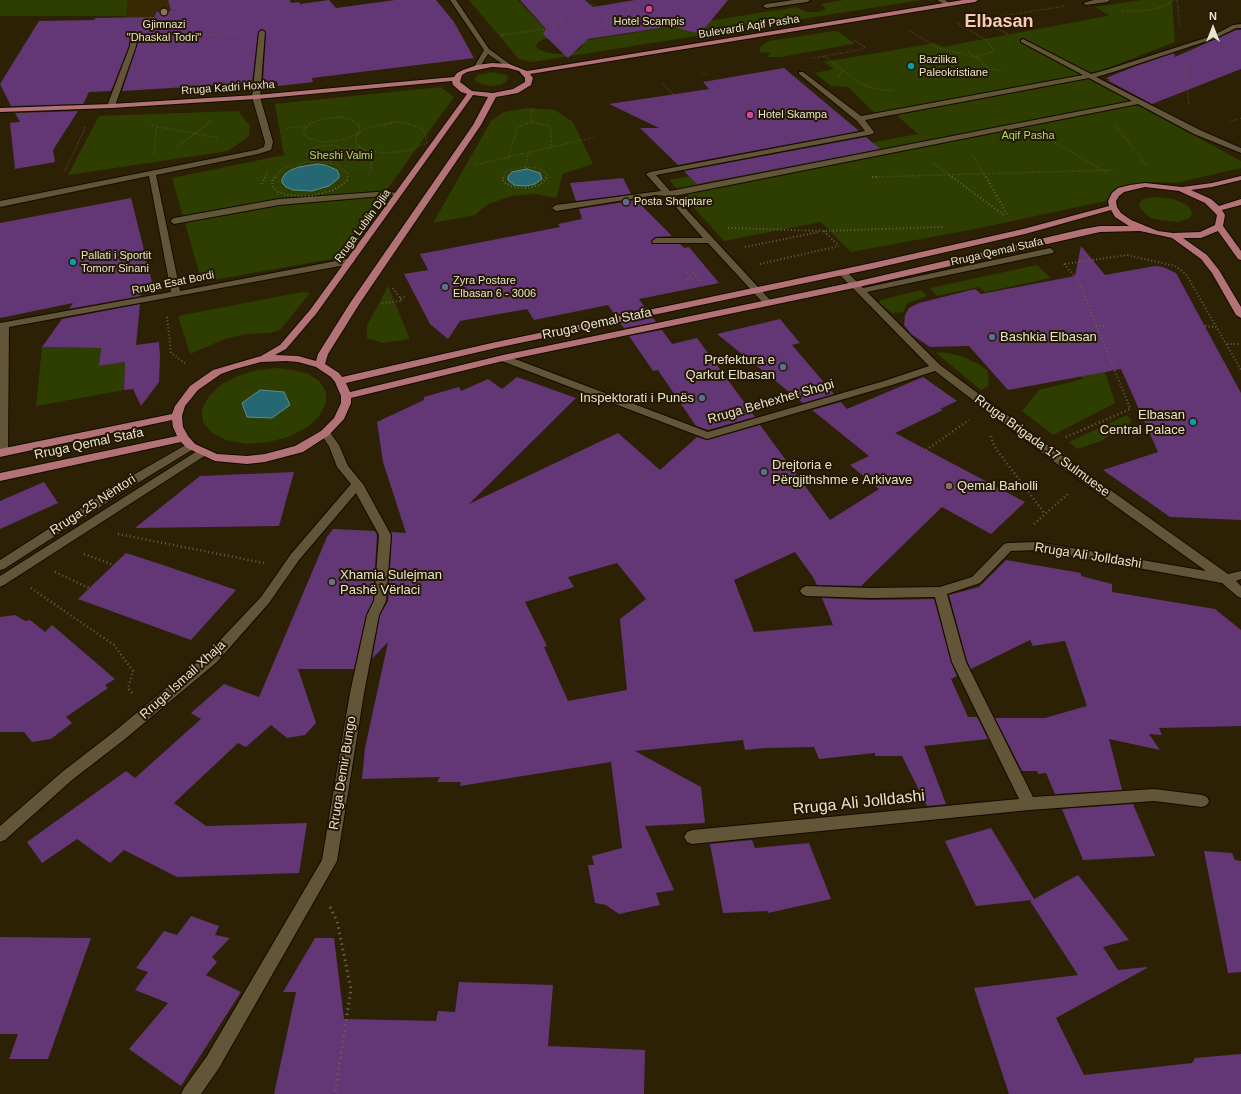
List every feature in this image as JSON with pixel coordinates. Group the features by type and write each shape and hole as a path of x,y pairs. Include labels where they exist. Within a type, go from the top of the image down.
{"main road":[{"name":"Bulevardi Aqif Pasha","path":"526,73 975,0"},
{"path":"492,65 509,66 526,73 529,78 528,83 523,87 505,94 493,95 471,93 458,87 456,83 456,79 465,71 477,67 492,65"},
{"name":"Rruga Kadri Hoxha","path":"0,110 111,106 256,97 456,79"},
{"name":"Rruga Lublin Djlia","path":"261,359 283,347 313,312 471,93"},
{"path":"320,365 323,354 355,303 477,125 493,95"},
{"path":"1181,189 1212,185 1241,178"},
{"path":"1156,185 1181,189 1208,201 1217,209 1221,215 1219,226 1212,231 1201,235 1173,236 1141,228 1128,222 1118,215 1113,207 1112,201 1115,195 1121,190 1130,187 1156,185"},
{"path":"1217,209 1241,202"},
{"name":"Rruga Qemal Stafa","path":"340,381 496,345 842,273 1025,231 1113,207"},
{"path":"1219,226 1241,257"},
{"name":"Rruga Qemal Stafa","path":"346,396 503,358 768,302 858,288 1083,232 1141,228"},
{"path":"1173,236 1204,256 1216,272 1241,315"},
{"path":"261,359 298,359 320,365 335,375 340,381 346,396 346,403 339,418 325,433 299,449 265,458 230,459 215,457 192,445 178,427 177,416 180,406 186,397 204,380 231,366 261,359"},
{"name":"Rruga Qemal Stafa","path":"1,452 177,416"},
{"name":"Rruga Qemal Stafa","path":"0,477 192,445"}],"street":[{"path":"453,0 487,50 509,66"},
{"path":"766,6 807,0"},
{"path":"940,0 948,4"},
{"path":"1086,3 1107,0"},
{"path":"860,119 1108,72 1208,39 1235,26 1241,26"},
{"path":"0,204 258,152 268,148 269,142 256,97 262,32"},
{"path":"111,106 134,46 134,39"},
{"path":"1023,41 1197,132 1241,152"},
{"path":"477,67 487,50"},
{"path":"768,302 650,174 870,132 860,119 801,73"},
{"path":"556,208 622,201 656,192 670,194 1139,102"},
{"path":"152,173 176,294"},
{"path":"174,221 279,202 391,193"},
{"path":"656,241 711,240"},
{"path":"842,273 858,288 1050,251"},
{"name":"Rruga Esat Bordi","path":"2,325 350,261"},
{"name":"Rruga Brigada 17 Sulmuese","path":"858,288 936,367 1046,450 1226,579 1241,593"},
{"path":"1,452 2,325"},
{"name":"Rruga Behexhet Shopi","path":"503,358 707,436 888,383 936,367"},
{"name":"Rruga Demir Bungo","path":"190,1094 213,1062 329,861 357,693 374,615 380,601 385,535 357,484 343,467 334,445 325,433"},
{"name":"Rruga 25 Nëntori","path":"0,566 132,481 192,445"},
{"name":"Rruga 25 Nëntori","path":"0,582 192,445"},
{"name":"Rruga Ismail Xhaja","path":"0,835 67,776 212,658 265,600 325,520 357,484"},
{"name":"Rruga Ali Jolldashi","path":"1008,547 1036,546 1226,579"},
{"path":"806,591 872,593 940,592 976,580 1008,547"},
{"path":"1226,579 1241,575"},
{"path":"940,592 959,662 1029,804"},
{"name":"Rruga Ali Jolldashi","path":"692,837 1029,804 1154,795 1202,801"}],"path":[{"path":"540,0 572,30 612,23 589,0"},
{"path":"1122,11 1141,11 1159,8 1175,0"},
{"path":"606,16 630,13"},
{"path":"978,20 1010,34"},
{"path":"552,28 555,27 553,24 563,23"},
{"path":"909,31 938,48 974,56 994,51 986,40 956,23"},
{"path":"496,36 546,29"},
{"path":"569,36 572,30"},
{"path":"134,39 262,32"},
{"path":"809,58 860,50 865,47 854,39"},
{"path":"968,51 982,62 989,70 990,76"},
{"path":"824,56 861,84 877,89 900,92"},
{"path":"702,72 707,76"},
{"path":"662,83 673,94"},
{"path":"532,106 532,122"},
{"path":"1103,108 1149,168 1141,169"},
{"path":"283,129 306,126 318,120 344,118 356,122 359,125 359,133 356,138 356,142 360,147"},
{"path":"171,151 196,134 214,119"},
{"path":"64,171 88,120"},
{"path":"154,156 158,121"},
{"path":"712,121 731,141"},
{"path":"306,126 304,134 308,138 315,141 328,142 343,140 366,128 396,122 406,123 422,129 425,133 427,143 406,151 385,153 375,152 360,147 344,150 337,146 328,145 313,148 307,153 309,159 317,161"},
{"path":"508,158 518,127 532,122 550,126 552,147"},
{"path":"1025,124 1115,178"},
{"path":"149,125 219,138"},
{"path":"911,146 1010,219 963,136"},
{"path":"470,167 595,137"},
{"path":"325,162 340,158 345,152 344,150"},
{"path":"526,167 528,153"},
{"path":"526,167 538,168 544,171 547,174 545,182 534,187 520,188 513,187 504,182 502,179 505,172 516,168 526,167"},
{"path":"865,177 1118,170"},
{"path":"700,227 824,231 947,227"},
{"path":"741,248 824,231"},
{"path":"757,264 840,246 824,231"},
{"path":"1050,251 1078,280 1130,409 1060,440"},
{"path":"1064,264 1128,255 1175,266 1186,274 1241,370"},
{"path":"694,272 704,286"},
{"path":"687,273 691,278"},
{"path":"684,280 697,277"},
{"path":"378,303 402,301 390,283"},
{"path":"400,298 406,297"},
{"path":"172,314 166,317 171,353 186,364"},
{"path":"1096,326 1104,326"},
{"path":"1205,326 1216,327"},
{"path":"1226,344 1241,344"},
{"path":"926,450 970,419"},
{"path":"989,432 994,446 1045,514"},
{"path":"1008,547 1071,491"},
{"path":"116,533 288,568"},
{"path":"79,552 114,564"},
{"path":"54,572 89,588"},
{"path":"26,585 114,645 133,671 128,688 146,713"},
{"path":"317,880 338,921 351,989 335,1094"}],"shaded area":[{"name":"Gjimnazi \"Dhaskal Todri\"","path":"128,0 275,0 238,8 127,19"}],"green space":[{"path":"0,0 128,0 126,16 0,16"},
{"path":"469,0 518,0 553,37 538,42 536,46 538,49 548,53 559,54 571,53 579,50 583,45 581,41 677,26 686,31 699,31 706,28 702,22 796,7 807,12 819,12 826,9 821,4 844,0 921,0 533,62 518,58"},
{"name":"Aqif Pasha","path":"1142,0 1172,0 1175,42 1102,70 1082,75 1241,161 1241,168 1176,183 1147,182 1115,189 1106,201 970,230 851,252 821,222 724,241 669,180 918,134 892,111 876,114 848,87 831,86 815,73 834,69 824,62 935,43 942,47 1107,16 1109,15 1095,7"},
{"path":"834,31 839,32 854,43 781,57 767,57 771,53 759,52 761,46 769,41"},
{"path":"492,72 506,75 508,77 507,81 500,85 489,86 476,82 475,78 478,75"},
{"name":"Sheshi Valmi","path":"441,87 454,97 337,258 202,282 172,178 284,155 275,104"},
{"path":"526,108 555,110 573,122 593,164 562,174 557,198 535,194 512,196 488,204 475,215 433,223 491,121 504,112"},
{"path":"238,111 250,126 249,136 228,151 68,175 99,116"},
{"path":"1156,197 1173,199 1188,206 1192,214 1190,218 1178,222 1151,218 1145,214 1139,206 1143,199"},
{"path":"1037,265 1051,278 985,292 979,287 937,296 930,288"},
{"path":"388,286 410,339 383,343 367,338 367,326"},
{"path":"921,290 927,296 908,303 904,312 892,313 879,303 881,300"},
{"path":"302,292 310,293 280,330 270,333 246,334 225,339 190,354 178,316"},
{"path":"1085,311 1115,403 1053,435 1022,411 1039,390 1083,379 1071,363"},
{"path":"42,347 101,348 99,366 125,362 124,390 36,406"},
{"path":"941,352 961,356 987,370 989,381 988,386 981,390 936,353"},
{"path":"276,368 309,374 320,382 326,392 326,403 320,415 309,426 291,436 269,442 246,444 226,440 211,432 203,422 202,409 209,396 222,384 238,376 257,370"},
{"path":"1127,415 1132,422 1101,441 1077,449 1069,442"}],"water":[{"path":"317,164 325,165 337,170 339,178 329,186 312,191 293,190 286,187 282,183 282,179 285,174 291,170"},
{"path":"527,169 540,173 542,179 535,184 526,186 514,185 508,180 508,176 512,172"},
{"path":"260,390 284,392 290,405 272,418 247,417 242,403"}],"building":[{"path":"168,0 290,0 291,3 299,2 300,4 329,0 336,8 395,0 436,0 454,22 474,58 312,78 313,82 278,86 277,81 263,82 266,32 261,29 258,32 252,83 122,91 137,46 138,39 133,36 130,39 129,46 111,91 89,92 83,104 11,106 0,84 39,21 155,17 156,12 171,11"},
{"path":"520,0 585,0 593,7 635,0 728,0 704,29 698,33 673,26 588,39 568,58 543,34 546,29"},
{"path":"1236,30 1241,30 1241,69 1152,104 1107,80 1110,80 1106,78 1174,53 1175,57"},
{"path":"784,68 859,131 678,165 640,128 659,128 609,104 709,89 703,82"},
{"path":"78,111 53,150 55,162 15,169 10,123 20,122 15,113"},
{"path":"866,137 880,149 697,184 684,171"},
{"path":"623,178 631,194 576,201 570,183"},
{"name":"Pallati i Sportit Tomorr Sinani","path":"131,198 153,286 142,289 141,296 69,309 73,303 0,318 0,223"},
{"path":"636,200 672,236 655,237 651,241 652,244 680,244 684,248 689,247 719,283 639,299 646,309 615,315 608,305 534,320 527,309 460,321 448,339 430,324 404,274 428,270 420,254 560,227 558,224 582,219 579,209"},
{"path":"1081,246 1105,275 1155,266 1163,267 1176,273 1241,393 1241,520 1170,517 1103,470 1158,452 1121,369 1008,390 969,346 930,347 911,334 904,325 905,315 909,308 919,303 975,289 981,294 1075,276"},
{"path":"140,304 136,345 159,342 160,356 159,382 141,406 133,389 124,390 125,362 99,366 101,348 42,347 62,319"},
{"path":"652,317 656,322 624,328 620,323"},
{"path":"780,319 800,343 792,345 834,394 803,403 717,334"},
{"path":"662,330 672,344 697,338 755,417 708,430 696,426 658,370 653,371 629,336"},
{"path":"517,377 576,398 469,504 618,433 660,470 697,437 707,440 760,425 830,520 879,489 850,465 869,456 812,410 841,402 847,409 923,377 957,401 940,409 943,410 895,433 1025,502 991,534 942,507 861,586 817,585 795,552 734,580 754,632 833,625 822,598 872,600 934,599 951,662 957,676 951,679 968,717 977,717 988,739 924,746 946,804 927,806 902,756 875,756 875,753 819,759 814,747 745,750 743,740 635,751 701,787 705,823 645,826 674,890 656,893 660,905 619,914 606,905 595,903 588,865 594,865 592,856 622,848 611,762 460,786 461,782 437,782 440,777 362,779 365,748 388,642 372,659 380,615 388,601 391,532 406,533 383,462 377,422 424,400 424,397 459,387 461,391 488,379 502,389","holes":["617,563 646,599 620,619 627,690 568,701 544,647 547,646 525,602 574,587 568,577"]},
{"path":"294,472 279,526 135,528 200,476"},
{"path":"44,482 58,503 0,529 0,501"},
{"path":"333,529 375,531 377,535 373,601 366,615 354,669 298,669 316,723 305,735 287,738 271,725 246,747 238,743 174,803 206,826 307,823 299,873 177,877 124,850 110,863 77,839 42,863 27,842 126,771 135,778 201,719 191,713 224,684 259,697 327,537"},
{"path":"126,553 236,590 191,640 78,599"},
{"path":"1006,560 1081,573 1081,576 1112,584 1112,592 1215,609 1241,630 1241,726 1159,728 1162,735 1149,734 1160,750 1109,739 1122,790 1055,794 1046,773 1038,774 1037,771 1022,771 995,718 1045,718 1087,706 1065,641 1033,646 1030,640 971,669 967,661 949,595 979,587"},
{"path":"15,615 25,621 30,620 45,632 52,625 115,679 105,685 108,688 66,717 72,723 51,739 32,742 24,732 0,732 0,617"},
{"path":"1133,804 1155,856 1083,860 1062,809"},
{"path":"991,828 1034,899 1078,875 1129,940 1103,947 1118,970 1147,967 1056,1018 1084,1075 1192,1063 1195,1058 1241,1054 1241,1094 1009,1094 974,988 1078,975 1030,901 1032,900 976,906 945,841"},
{"path":"752,840 755,848 809,843 831,899 768,913 768,911 723,913 710,844"},
{"path":"1204,851 1232,853 1235,860 1241,861 1241,972 1228,973"},
{"path":"191,916 219,926 215,935 230,938 212,957 217,962 206,975 241,992 181,1086 129,1049 168,1003 135,990 148,972 136,968 164,931 177,935"},
{"path":"0,937 91,938 48,1059 9,1059 18,1034 0,1034"},
{"path":"315,938 334,938 344,1019 436,1021 438,1011 455,1012 459,982 553,985 548,1046 645,1050 644,1094 274,1094 296,992 283,992"}],"place":[{"name":"Hotel Scampis","path":"649,9"},
{"name":"Gjimnazi \"Dhaskal Todri\"","path":"164,12"},
{"name":"Bazilika Paleokristiane","path":"911,66"},
{"name":"Hotel Skampa","path":"750,115"},
{"name":"Posta Shqiptare","path":"626,202"},
{"name":"Pallati i Sportit Tomorr Sinani","path":"73,262"},
{"name":"Zyra Postare Elbasan 6 - 3006","path":"445,287"},
{"name":"Bashkia Elbasan","path":"992,337"},
{"name":"Prefektura e Qarkut Elbasan","path":"783,367"},
{"name":"Inspektorati i Punës","path":"702,398"},
{"name":"Elbasan Central Palace","path":"1193,422"},
{"name":"Drejtoria e Përgjithshme e Arkivave","path":"764,472"},
{"name":"Qemal Baholli","path":"949,486"},
{"name":"Xhamia Sulejman Pashë Vërlaci","path":"332,582"}],"district":[{"name":"Elbasan","path":"999,22"}]}
